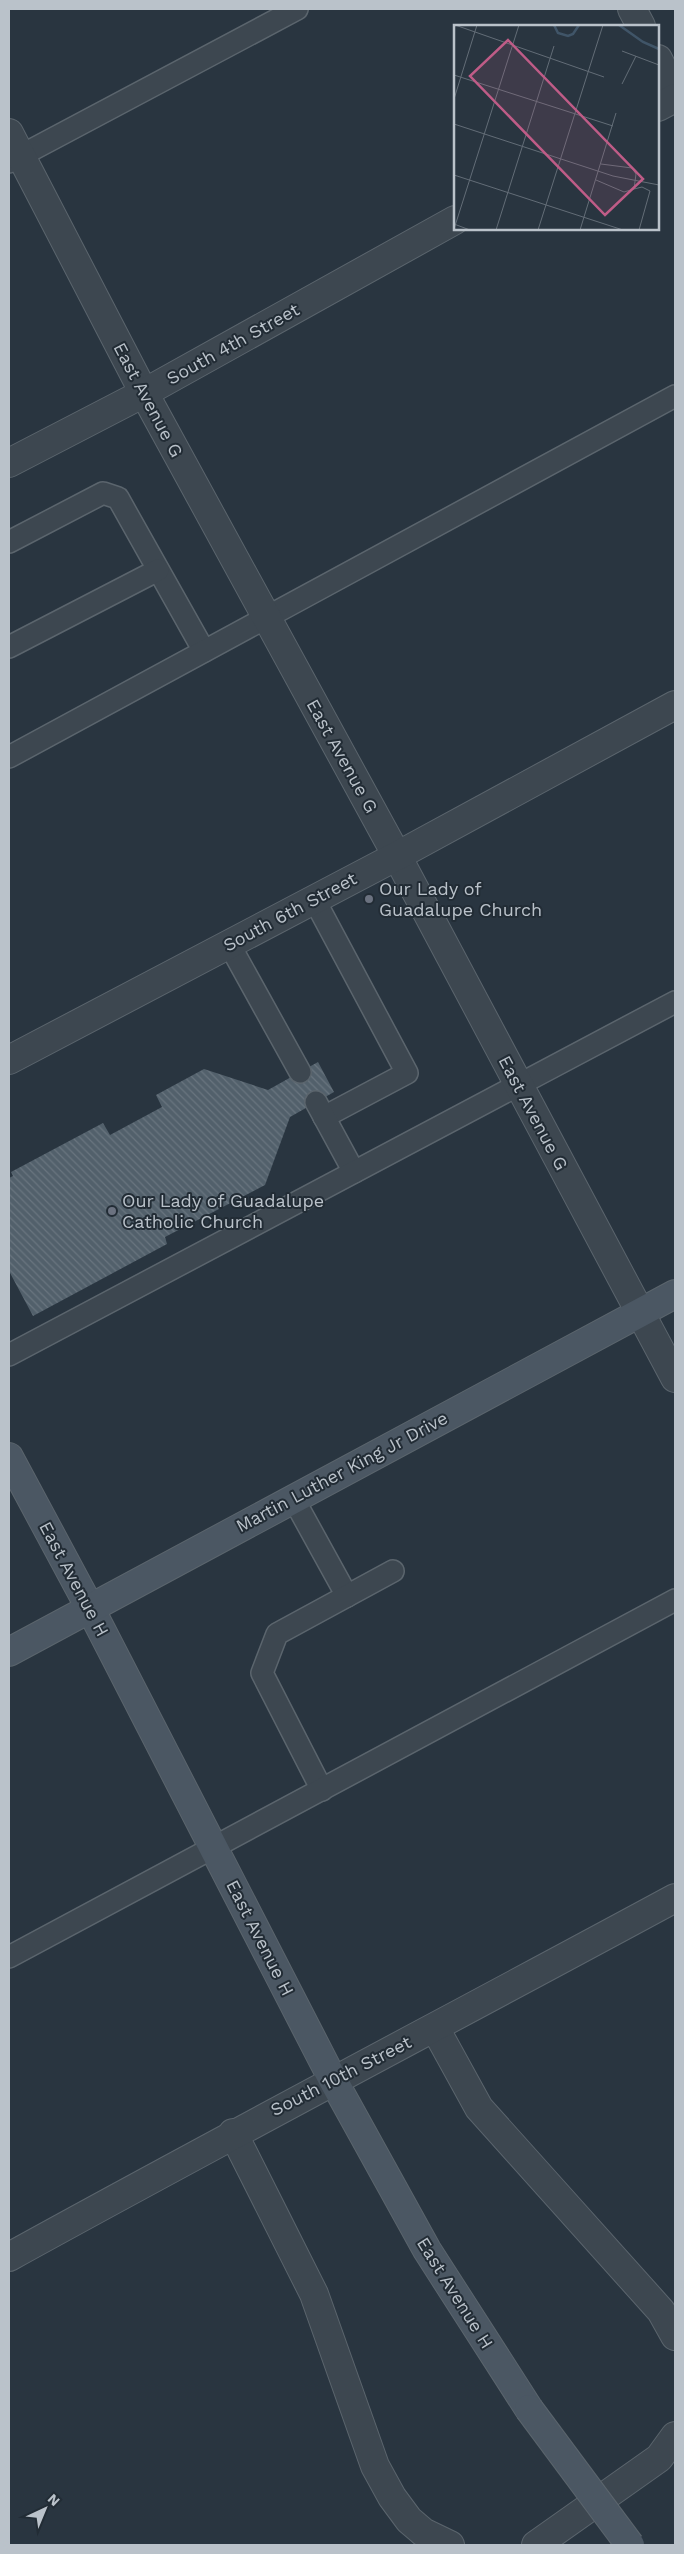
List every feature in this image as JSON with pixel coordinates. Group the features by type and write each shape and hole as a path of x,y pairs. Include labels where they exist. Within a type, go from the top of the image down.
{"main road":[{"name":"Martin Luther King Jr Drive","path":"9,1652 675,1294"},
{"name":"East Avenue H","path":"9,1457 90,1608 333,2080 427,2250 529,2409 630,2545"}],"street":[{"path":"632,9 640,25"},
{"path":"659,61 675,94"},
{"path":"659,107 675,98"},
{"name":"East Avenue G","path":"13,150 396,856 675,1378"},
{"name":"South 4th Street","path":"9,462 144,393 454,221"},
{"name":"South 6th Street","path":"9,1060 396,856 675,705"},
{"name":"South 10th Street","path":"9,2257 233,2133 435,2028 675,1898"},
{"path":"435,2028 480,2108 661,2310 675,2336"},
{"path":"233,2133 314,2294 375,2466 392,2496 409,2520 424,2532 450,2545"},
{"path":"536,2545 659,2458 675,2436"}],"lane":[{"path":"13,150 296,9"},
{"path":"11,749 204,651 675,396"},
{"path":"9,542 103,493 118,498 204,651"},
{"path":"9,647 158,570"},
{"path":"314,899 407,1073 320,1110 354,1172"},
{"path":"229,944 300,1072"},
{"path":"9,1355 675,1002"},
{"path":"293,1498 347,1596"},
{"path":"322,1790 262,1673 277,1634 393,1571"},
{"path":"9,1958 675,1600"}],"building":[{"name":"Our Lady of Guadalupe Catholic Church","path":"318,1062 334,1092 290,1117 265,1185 165,1237 167,1244 33,1316 9,1271 9,1178 13,1176 11,1172 103,1123 110,1135 162,1107 156,1095 204,1069 268,1090"}],"place":[{"name":"Our Lady of Guadalupe Church","path":"369,899"},
{"name":"Our Lady of Guadalupe Catholic Church","path":"112,1211"}]}
